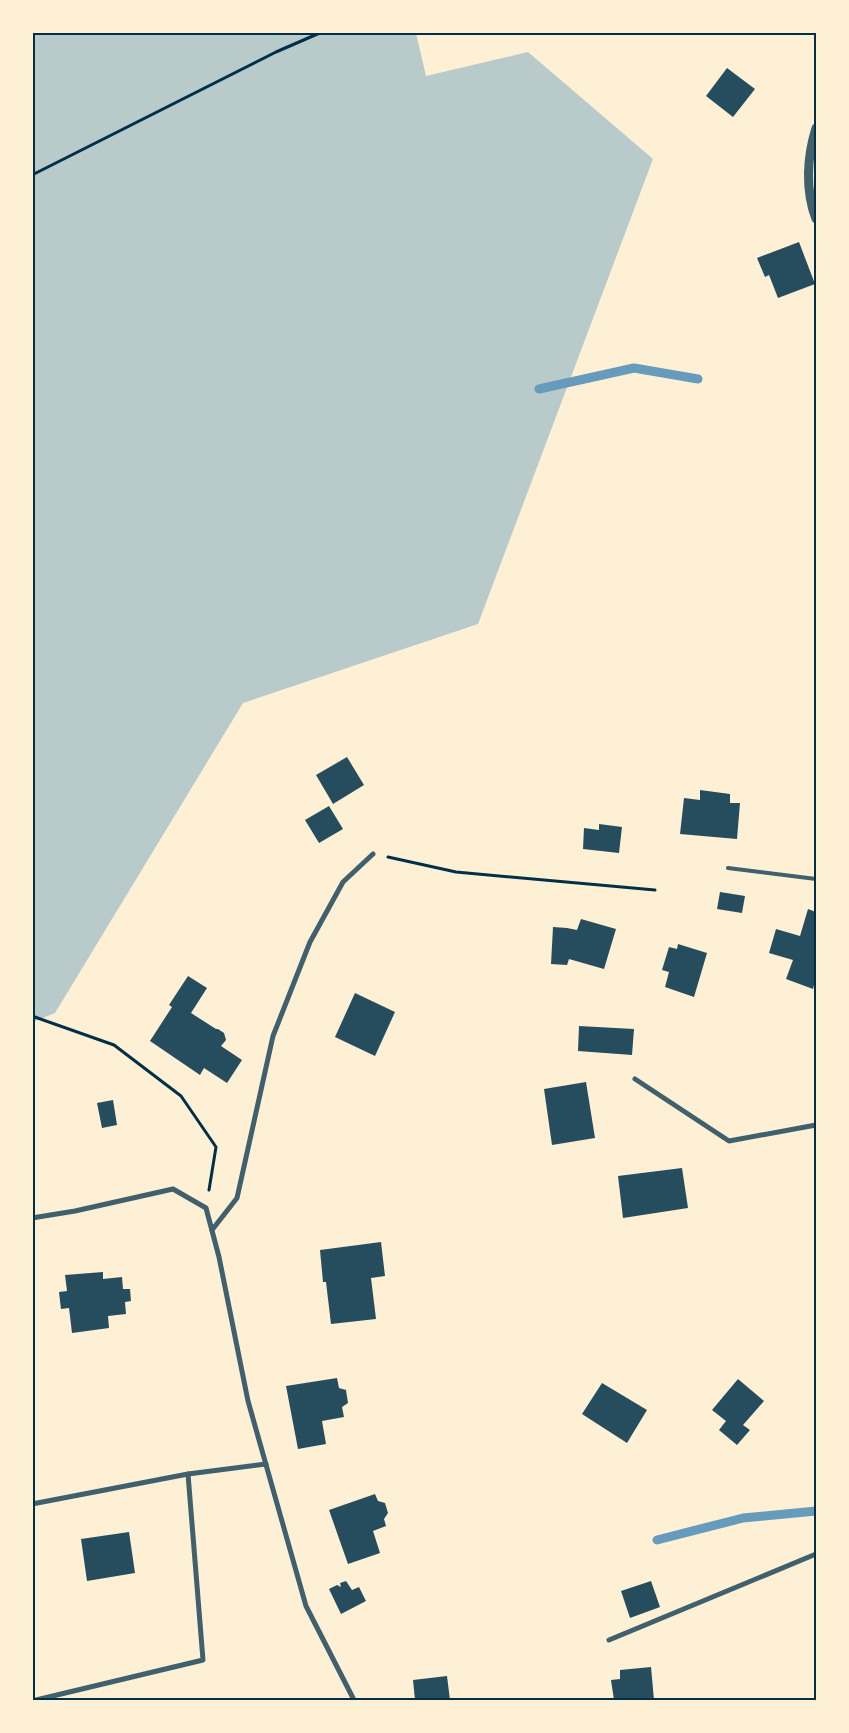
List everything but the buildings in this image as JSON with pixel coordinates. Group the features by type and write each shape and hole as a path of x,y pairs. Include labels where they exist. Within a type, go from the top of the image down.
{"street":[{"path":"816,128 809,166 811,203 816,219"},
{"path":"212,1230 237,1198 273,1036 310,942 343,882 373,854"},
{"path":"635,1079 728,1141 816,1125"},
{"path":"32,1218 173,1189 206,1208 219,1257 248,1401 306,1606 354,1700"},
{"path":"32,1504 188,1474 266,1464"},
{"path":"36,1700 203,1660 188,1474"},
{"path":"610,1640 816,1554"}],"lane":[{"path":"728,868 816,879"}],"path":[{"path":"32,176 276,52 322,32"},
{"path":"373,854 456,872 655,890"},
{"path":"32,1016 114,1045 181,1096 216,1147 206,1208"}],"shaded area":[{"path":"33,33 416,33 426,76 528,52 653,159 478,624 243,703 55,1013 33,1022"}],"waterway":[{"path":"539,389 634,368 698,379"},
{"path":"657,1540 743,1518 816,1511"}]}
